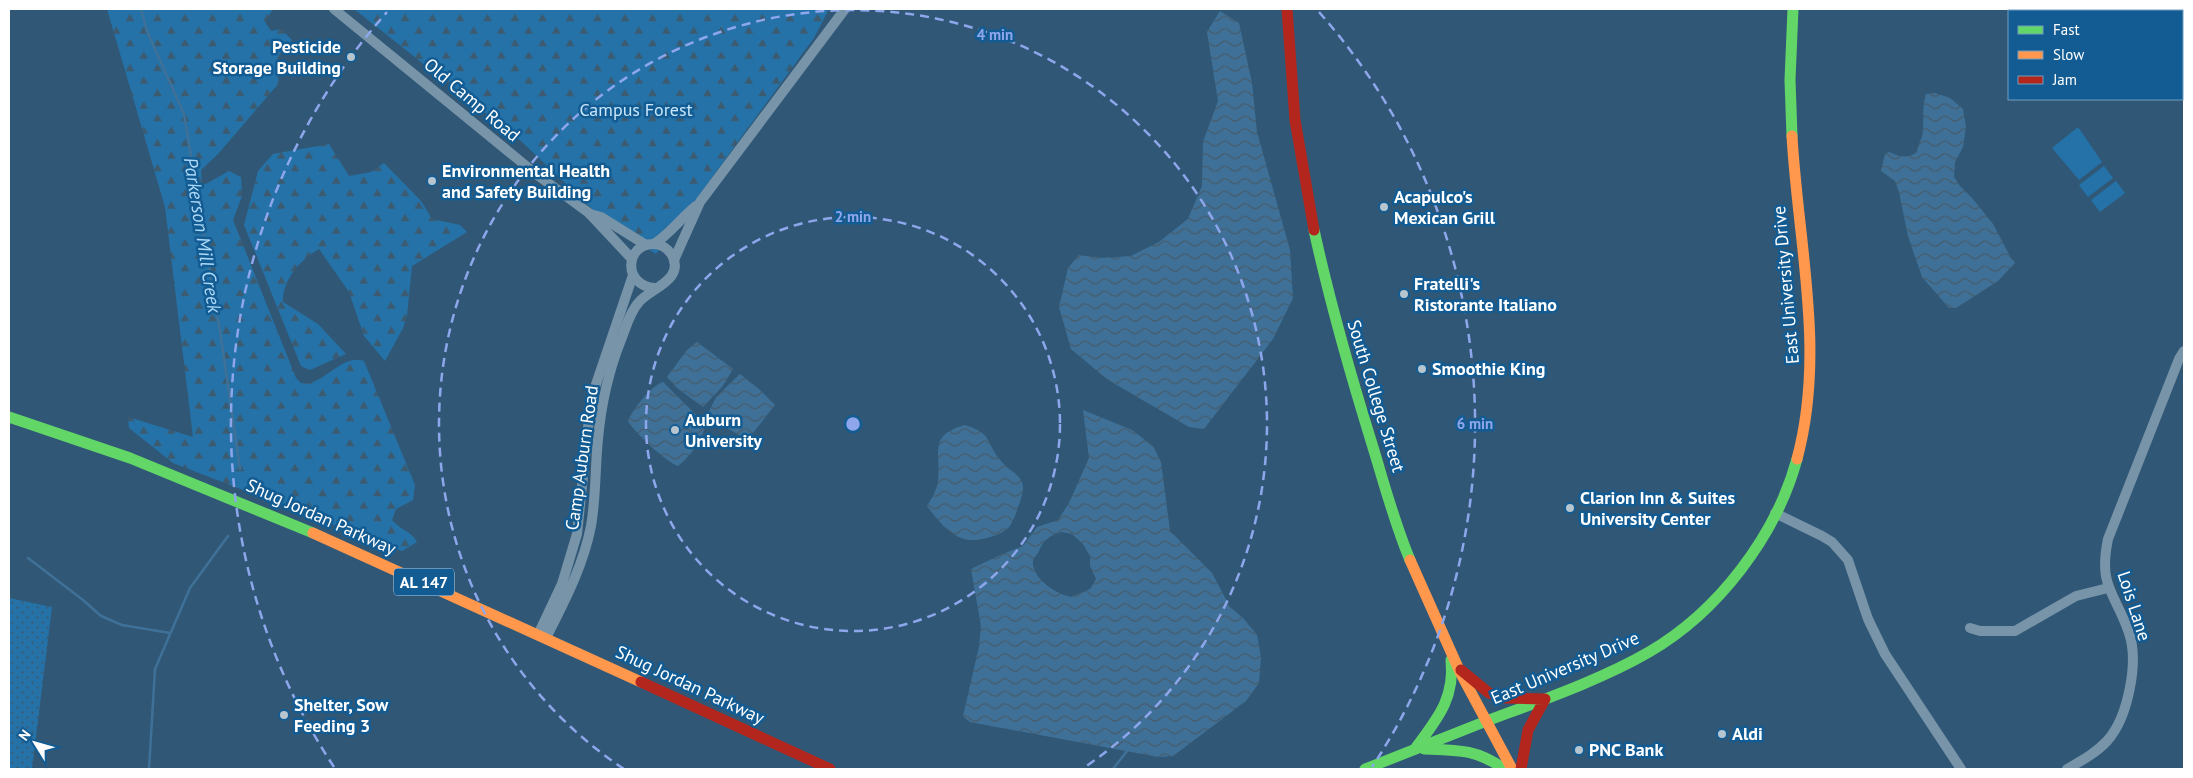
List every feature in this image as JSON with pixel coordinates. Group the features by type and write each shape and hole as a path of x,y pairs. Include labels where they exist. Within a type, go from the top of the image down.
{"main road":[{"name":"South College Street","path":"1286,9 1294,105 1307,196 1344,361 1395,522 1451,654 1484,722 1512,769"},
{"name":"East University Drive","path":"1484,722 1545,699 1622,666 1649,652 1698,616 1719,595 1757,547 1785,494 1803,436 1811,377 1810,317 1792,136 1793,9"},
{"name":"Shug Jordan Parkway","path":"9,417 134,459 248,503 351,548 830,769"},
{"path":"1415,749 1438,716 1450,693 1452,681 1451,654"},
{"path":"1458,668 1489,693 1504,698 1545,699 1528,730 1521,769"},
{"path":"1365,769 1484,722"},
{"path":"1415,749 1470,750 1484,756 1504,769"}],"street":[{"name":"Old Camp Road","path":"334,9 536,174 589,213 632,259"},
{"path":"700,202 674,260 673,274 662,286 655,288 642,285 633,275 632,259 640,248 672,230 700,202 845,9"},
{"path":"589,213 650,244 666,248 674,260"},
{"name":"Camp Auburn Road","path":"542,636 562,584 577,534 591,399 633,275"},
{"name":"Camp Auburn Road","path":"542,636 578,574 586,548 591,524 600,418 618,347 638,302 655,288"},
{"name":"Lois Lane","path":"2067,769 2092,754 2108,740 2120,722 2125,705 2132,666 2131,644 2128,632 2108,588 2104,566 2108,539 2179,358 2184,351"},
{"path":"1775,513 1832,542 1848,560 1868,619 1885,654 1961,769"},
{"path":"1970,628 1980,631 2014,631 2076,596 2108,588"}],"green space":[{"path":"107,9 273,9 265,22 271,31 281,29 292,40 276,62 279,83 218,154 201,170 202,186 229,171 241,177 242,196 233,220 296,378 301,383 310,383 344,363 357,360 364,361 415,485 413,500 396,509 392,520 412,535 417,542 402,551 173,463 129,428 128,417 193,437 165,207"},
{"name":"Campus Forest","path":"354,9 829,9 814,38 656,254 605,221 521,141"},
{"path":"2078,127 2102,162 2079,180 2052,148"},
{"path":"329,144 349,176 371,172 384,163 421,201 432,219 460,225 467,232 412,266 407,315 403,328 385,361 364,336 349,292 319,249 299,264 289,278 283,302 318,324 346,354 310,370 301,366 244,225 258,171 273,154"},
{"path":"2104,166 2113,178 2088,197 2079,185"},
{"path":"2116,181 2125,193 2100,212 2091,200"},
{"path":"9,598 52,607 32,769 9,769"}],"water":[{"path":"1220,11 1239,23 1252,83 1257,132 1290,250 1293,298 1273,339 1204,429 1189,427 1108,380 1071,349 1059,307 1068,268 1079,255 1102,258 1131,256 1159,242 1188,219 1202,186 1203,142 1218,101 1207,32"},
{"path":"1935,93 1950,98 1963,109 1966,127 1963,147 1955,162 1954,177 1993,224 2015,263 1998,281 1956,308 1949,308 1922,277 1908,236 1895,181 1881,171 1885,154 1889,152 1906,157 1917,152 1923,133 1926,94"},
{"path":"697,342 733,369 722,387 703,407 677,388 667,377 687,350"},
{"path":"740,374 775,405 746,439 727,428 709,411 717,396"},
{"path":"663,382 705,424 702,436 695,447 678,466 666,459 651,446 636,432 628,421 643,398 653,388"},
{"path":"1083,410 1132,430 1153,446 1161,462 1170,531 1212,573 1230,607 1243,618 1257,635 1261,657 1259,683 1246,701 1173,756 1158,757 970,722 963,716 979,647 981,626 971,569 1023,546 1037,527 1058,520 1069,503 1089,458","holes":["1062,532 1072,534 1083,544 1090,556 1090,566 1096,579 1090,589 1071,597 1065,596 1046,585 1036,574 1033,561 1048,538"]},
{"path":"965,425 974,428 985,436 996,455 1018,476 1023,486 1019,505 1009,527 1003,532 987,538 969,540 958,537 943,526 927,506 937,484 939,471 938,453 941,439 953,429"}],"waterway":[{"name":"Parkerson Mill Creek","path":"141,9 147,31 184,114 220,331 240,469"},
{"name":"Parkerson Mill Creek","path":"149,769 155,669 190,588 228,536"},
{"path":"28,558 101,616 122,625 170,633"},
{"path":"1113,769 1127,751"}],"traffic: fast":[{"path":"1792,136 1790,80 1793,9"},
{"path":"1314,230 1356,391 1394,517 1410,560"},
{"path":"9,417 130,458 313,533"},
{"path":"1484,722 1610,672 1649,652 1698,616 1721,594 1759,543 1775,516 1797,459"},
{"path":"1415,749 1443,708 1450,686 1452,674 1451,660"},
{"path":"1365,769 1484,722"},
{"path":"1424,749 1456,750 1475,754 1494,762 1504,769"}],"traffic: slow":[{"path":"1792,136 1808,298 1810,338 1809,379 1805,419 1797,459"},
{"path":"313,533 641,682"},
{"path":"1410,560 1460,672 1512,769"}],"traffic: jam":[{"path":"1287,9 1295,120 1314,230"},
{"path":"1461,670 1489,693 1504,698 1545,699 1528,730 1521,769"},
{"path":"641,682 830,769"}],"place":[{"name":"Pesticide Storage Building","path":"351,57"},
{"name":"Environmental Health and Safety Building","path":"432,181"},
{"name":"Acapulco's Mexican Grill","path":"1384,207"},
{"name":"Fratelli's Ristorante Italiano","path":"1404,294"},
{"name":"Smoothie King","path":"1422,369"},
{"name":"Auburn University","path":"675,430"},
{"name":"Clarion Inn & Suites University Center","path":"1570,508"},
{"name":"Shelter, Sow Feeding 3","path":"284,715"},
{"name":"Aldi","path":"1722,734"},
{"name":"PNC Bank","path":"1579,750"}]}
